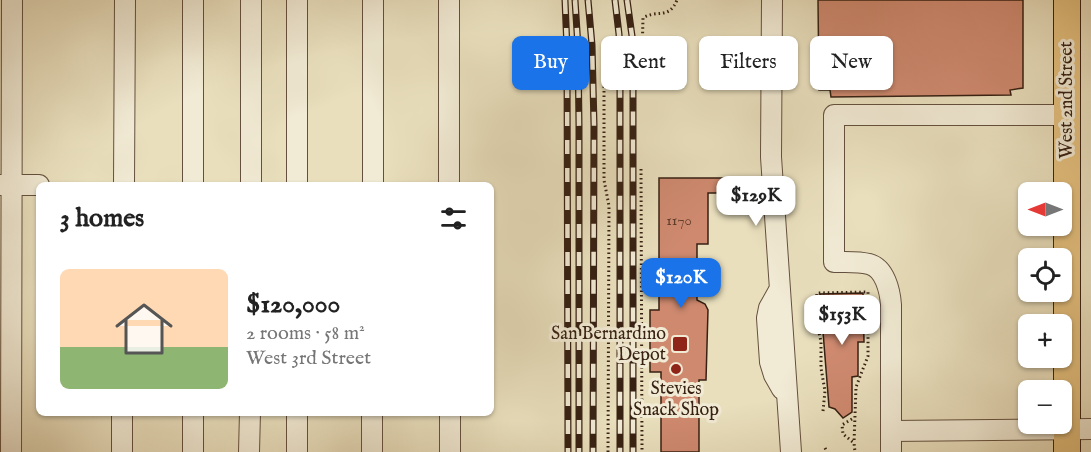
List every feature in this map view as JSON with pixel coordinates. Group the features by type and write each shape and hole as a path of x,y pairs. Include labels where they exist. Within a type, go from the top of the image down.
{"main road":[{"name":"West 2nd Street","path":"1067,0 1066,115 1075,437"}],"street":[{"path":"11,452 6,185 12,0"},
{"path":"124,182 125,0"},
{"path":"193,182 194,0"},
{"path":"250,182 251,0"},
{"path":"297,0 297,182"},
{"path":"373,0 373,182"},
{"path":"449,0 449,182"},
{"path":"772,0 771,157 791,452"},
{"path":"891,452 891,305 889,290 881,273 871,264 834,262 834,115 1066,115"},
{"path":"6,185 36,185"},
{"path":"122,416 122,452"},
{"path":"193,416 193,452"},
{"path":"249,452 250,416"},
{"path":"297,416 297,452"},
{"path":"372,416 372,452"},
{"path":"450,416 450,452"},
{"path":"891,431 1075,437"}],"path":[{"path":"608,452 609,206 604,180 604,59 642,56 643,18 649,14 665,14 672,9 676,0"},
{"path":"641,169 642,452"},
{"path":"823,411 825,392 821,368 817,293 868,292 868,356 856,387 855,452"},
{"path":"852,419 842,425 843,434 854,443"}],"building":[{"path":"818,0 1023,0 1023,88 1010,90 1011,95 831,97 830,90 893,90 893,36 818,36"},
{"path":"659,178 727,178 727,193 708,193 708,244 697,244 697,300 705,304 708,310 706,380 699,380 699,452 661,452 661,372 650,372 650,310 659,310"},
{"path":"863,293 864,342 858,342 858,376 852,377 852,412 843,418 835,409 829,407 820,294"}],"railway":[{"path":"565,0 568,452"},
{"path":"575,0 579,126 579,452"},
{"path":"588,0 592,45 594,125 593,452"},
{"path":"615,0 620,57 620,452"},
{"path":"627,0 633,43 633,452"}],"place":[{"name":"San Bernardino Depot","path":"680,344"},
{"name":"Stevies Snack Shop","path":"676,369"}]}
